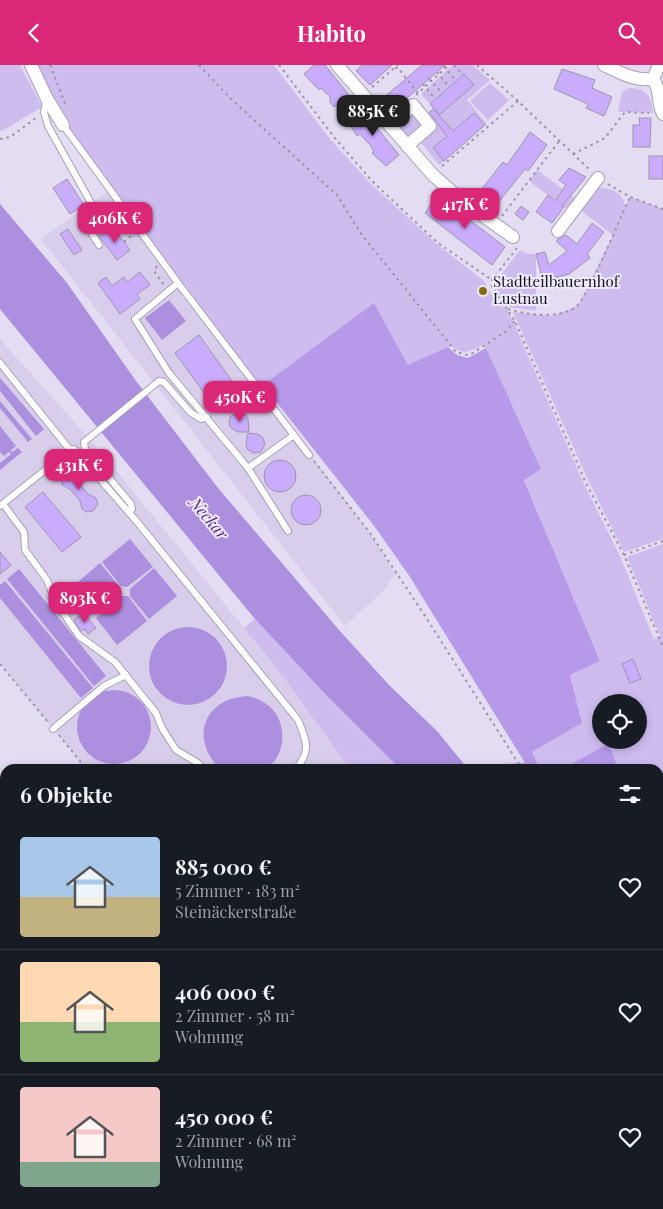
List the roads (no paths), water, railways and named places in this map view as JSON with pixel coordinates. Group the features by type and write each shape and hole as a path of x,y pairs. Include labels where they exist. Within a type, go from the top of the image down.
{"street":[{"path":"31,65 47,99 63,125"},
{"path":"337,65 432,174 457,197 516,241"},
{"path":"604,65 634,79 653,79"},
{"path":"659,65 653,79 658,89 662,113"},
{"path":"390,126 413,105 430,126 407,146"},
{"path":"558,231 598,178"}],"lane":[{"path":"47,99 44,112 48,126 91,203 89,229 99,245"},
{"path":"63,125 178,283 309,455"},
{"path":"178,283 134,319 169,373 248,468 288,531"},
{"path":"0,363 70,450"},
{"path":"129,513 132,509 131,503 83,445 84,442 159,381 164,382 190,412 200,419 207,417"},
{"path":"248,468 294,435"},
{"path":"199,764 176,750 162,728 156,713 115,662 79,636 56,601 46,580 25,550 24,532 1,505 70,450 74,449 129,513 298,720 306,738 306,757 300,764"},
{"path":"54,729 104,686 126,675"}],"water":[{"name":"Neckar","path":"0,204 67,283 136,381 218,488 339,630 389,685 437,731 464,764 395,764 329,698 255,619 0,309"},
{"path":"169,300 186,321 162,340 145,318"},
{"path":"0,378 44,429 36,436 0,391"},
{"path":"0,401 32,439 28,442 0,408"},
{"path":"0,426 16,446 11,450 12,452 18,448 22,452 0,470 0,463 11,454 9,452 4,456 0,452"},
{"path":"130,539 153,567 127,587 121,586 102,562"},
{"path":"100,563 120,587 119,593 93,615 71,588"},
{"path":"154,568 177,596 149,619 130,596 130,589"},
{"path":"19,569 106,676 94,686 7,579"},
{"path":"5,581 93,688 81,698 0,598 0,585"},
{"path":"122,596 128,596 147,621 117,645 96,618"},
{"path":"188,627 203,630 216,638 224,651 227,666 224,681 216,694 203,702 188,705 173,702 160,694 152,681 149,666 152,651 160,638 173,630"},
{"path":"114,690 128,693 140,701 148,713 151,727 148,741 140,753 128,761 114,764 100,761 88,753 80,741 77,727 80,713 88,701 100,693"},
{"path":"248,696 257,699 269,706 275,713 282,730 282,739 278,756 271,764 216,764 210,757 205,745 204,733 206,722 212,712 221,704 233,698"}],"place":[{"name":"Stadtteilbauernhof Lustnau","path":"483,291"}]}
